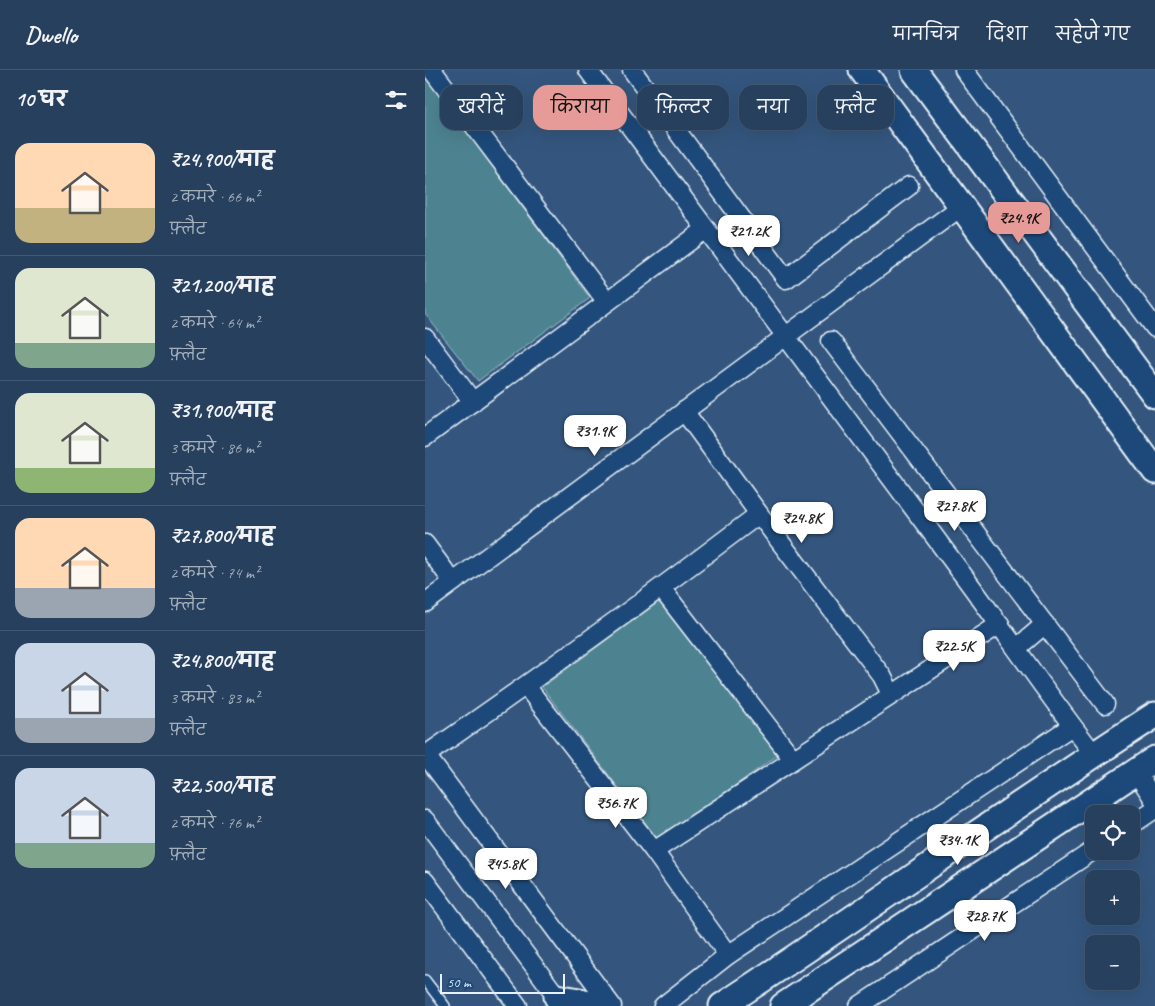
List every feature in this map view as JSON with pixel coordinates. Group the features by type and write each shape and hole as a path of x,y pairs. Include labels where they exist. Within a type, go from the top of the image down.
{"street":[{"path":"432,70 607,302"},
{"path":"588,70 784,337 1000,624 1072,726 1095,754"},
{"path":"631,70 786,279 909,186"},
{"path":"863,70 1155,471"},
{"path":"914,70 1155,395"},
{"path":"964,70 1155,328"},
{"path":"425,603 962,206"},
{"path":"425,437 706,229"},
{"path":"425,338 473,402"},
{"path":"831,341 1105,704"},
{"path":"684,411 881,676 891,694"},
{"path":"611,1006 425,754 526,686 759,514"},
{"path":"425,544 453,582"},
{"path":"661,588 793,759"},
{"path":"653,851 1000,624"},
{"path":"1017,648 1045,624"},
{"path":"526,686 653,851 728,955"},
{"path":"722,1006 1155,715"},
{"path":"663,1006 728,955 1072,726"},
{"path":"783,1006 1145,766 1155,801"},
{"path":"1140,819 1155,810"},
{"path":"425,820 561,1002 606,1006"},
{"path":"859,1006 1085,856"},
{"path":"425,881 518,1006"}],"lane":[{"path":"425,980 445,1006"}],"green space":[{"path":"425,76 440,96 440,130 465,130 590,298 478,381 425,314"},
{"path":"659,602 778,755 658,840 542,687"}]}
